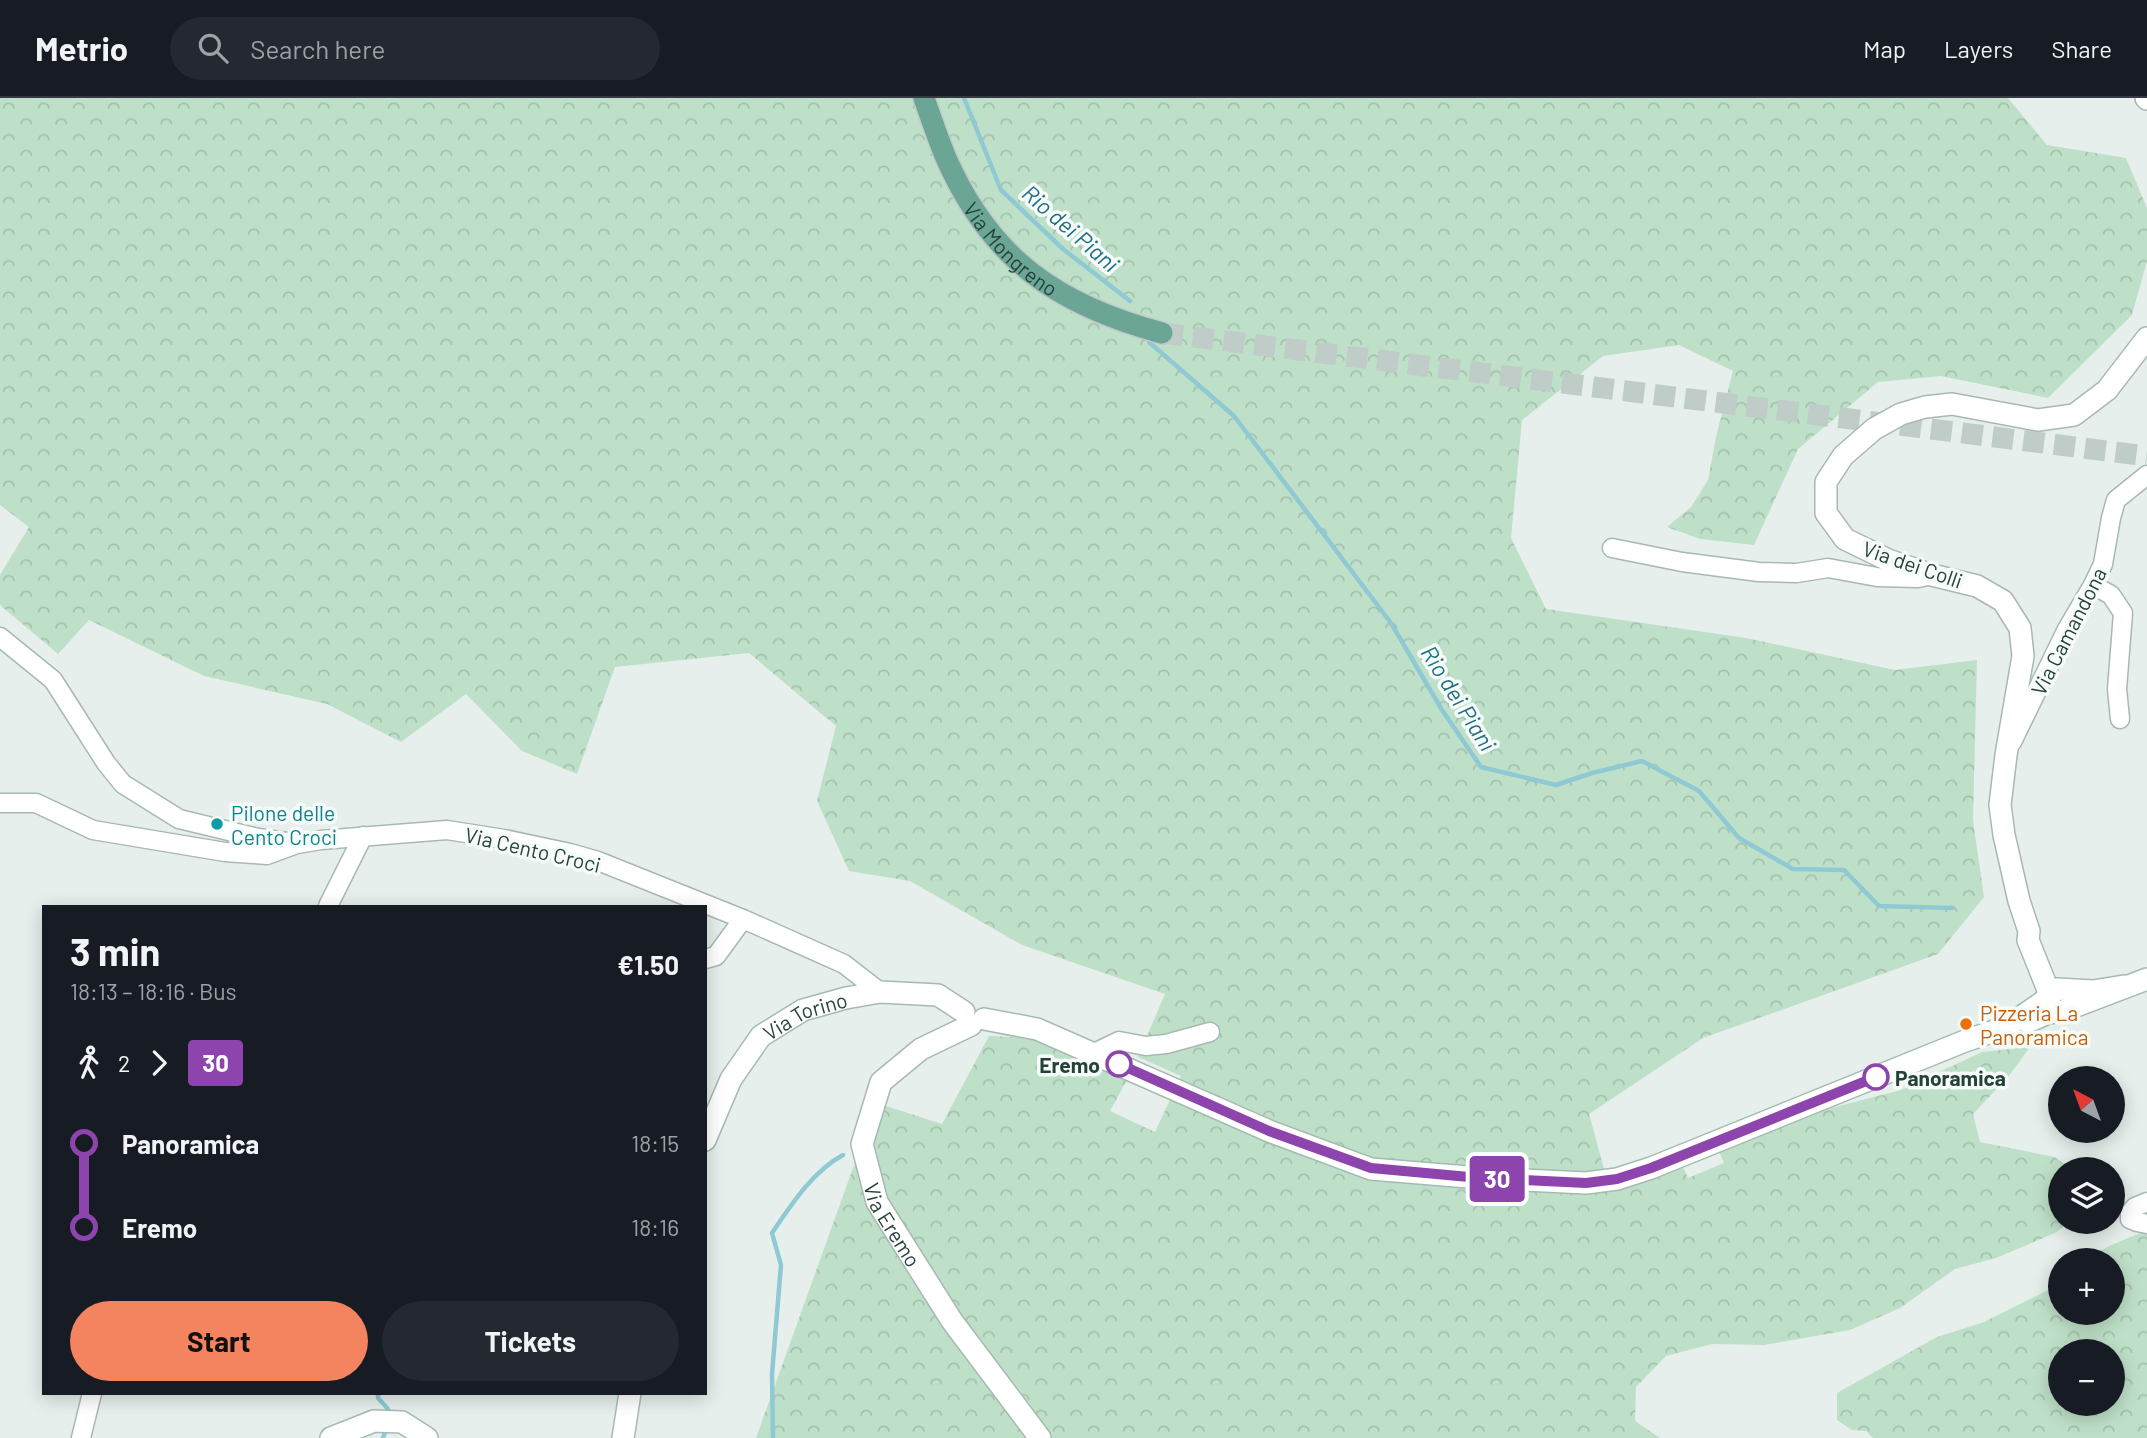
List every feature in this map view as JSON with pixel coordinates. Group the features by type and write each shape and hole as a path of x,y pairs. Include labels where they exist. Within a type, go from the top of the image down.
{"main road":[{"name":"Via Mongreno","path":"924,98 946,158 975,212 1019,263 1066,297 1102,314 1163,333"},
{"name":"Via dei Colli","path":"2062,1000 2059,979 2037,936 2029,931 2019,901 2000,805 2023,656 2020,628 2003,601 1977,586 1888,560 1845,539 1826,513 1826,482 1843,456 1874,429 1901,414 1925,407 1952,404 2038,420 2074,415 2107,390 2147,338"},
{"name":"Via Torino","path":"707,1135 731,1079 761,1036 803,1010 880,992 938,995 973,1018 1037,1029 1269,1131 1371,1168 1480,1178 1586,1183 1617,1179 1651,1168 1954,1046 2006,1027 2018,1027 2062,1000 2095,999 2147,979"},
{"name":"Via Eremo","path":"973,1018 921,1049 881,1082 862,1144 877,1202 952,1321 1040,1438"},
{"path":"623,1438 630,1395"},
{"path":"331,1438 374,1421 402,1422 427,1438"}],"street":[{"path":"2138,98 2147,104"},
{"name":"Via Camandona","path":"2006,755 2067,629 2103,564 2110,518 2116,500 2147,475"},
{"path":"1612,548 1682,562 1759,572 1797,573 1828,568 1877,577 1918,578 1932,575"},
{"path":"2093,585 2111,595 2123,613 2117,689 2120,719"},
{"path":"0,637 52,680 106,763 124,784 178,819 258,838 297,844"},
{"name":"Via Cento Croci","path":"0,803 36,803 93,830 225,852 267,855 297,844 447,830 530,844 598,862 743,919 844,964 880,992"},
{"path":"328,905 363,836"},
{"path":"707,958 716,956 743,919"},
{"path":"1094,1053 1119,1041 1146,1046 1166,1044 1210,1032"},
{"path":"2147,1202 2135,1207 2130,1213 2130,1219 2133,1221 2147,1224"},
{"path":"80,1438 91,1395"}],"green space":[{"path":"0,98 2008,98 2047,145 2126,158 2147,208 2147,261 2132,315 2048,398 1941,376 1878,382 1798,449 1754,545 1700,539 1667,527 1691,507 1708,480 1733,371 1679,345 1603,356 1522,420 1511,538 1546,609 1746,638 1895,670 1977,660 1973,820 1984,897 1938,954 1703,1038 1589,1114 1610,1191 1683,1167 1688,1178 1724,1163 1719,1151 1816,1112 1901,1090 1982,1052 2030,1047 2008,1077 1973,1114 1980,1142 2055,1157 2048,1157 2048,1234 2053,1234 1996,1258 1955,1269 1900,1308 1850,1330 1764,1345 1712,1344 1666,1356 1636,1387 1635,1421 1660,1438 756,1438 853,1168 883,1105 942,1124 989,1036 1039,1038 1127,1080 1110,1111 1155,1132 1181,1076 1138,1057 1165,994 1022,945 910,881 849,871 817,801 836,726 749,653 615,667 577,774 522,751 466,694 401,742 327,704 204,676 89,620 58,654 0,605 0,575 29,527 0,505"},
{"path":"2147,1230 2147,1438 1873,1438 1866,1431 1852,1430 1837,1420 1837,1393 1937,1337 1984,1322 2048,1290 2048,1325 2125,1325 2125,1248 2106,1248"}],"waterway":[{"name":"Rio dei Piani","path":"964,98 1001,190 1063,249 1130,301"},
{"name":"Rio dei Piani","path":"1149,342 1234,416 1391,623 1442,710 1481,767 1556,785 1642,761 1699,791 1739,838 1793,869 1844,870 1879,906 1952,908"},
{"path":"773,1438 772,1374 781,1265 772,1233 812,1179 843,1155"},
{"path":"378,1395 388,1409"},
{"path":"383,1438 385,1432"}],"tunnel":[{"path":"1162,333 2147,456"}],"bus line":[{"name":"30","path":"1119,1064 1269,1131 1371,1168 1480,1178 1586,1183 1617,1179 1651,1168 1876,1077"}],"place":[{"name":"Pilone delle Cento Croci","path":"217,824"},
{"name":"Pizzeria La Panoramica","path":"1966,1024"},
{"name":"Eremo","path":"1119,1064"},
{"name":"Panoramica","path":"1876,1077"}]}
